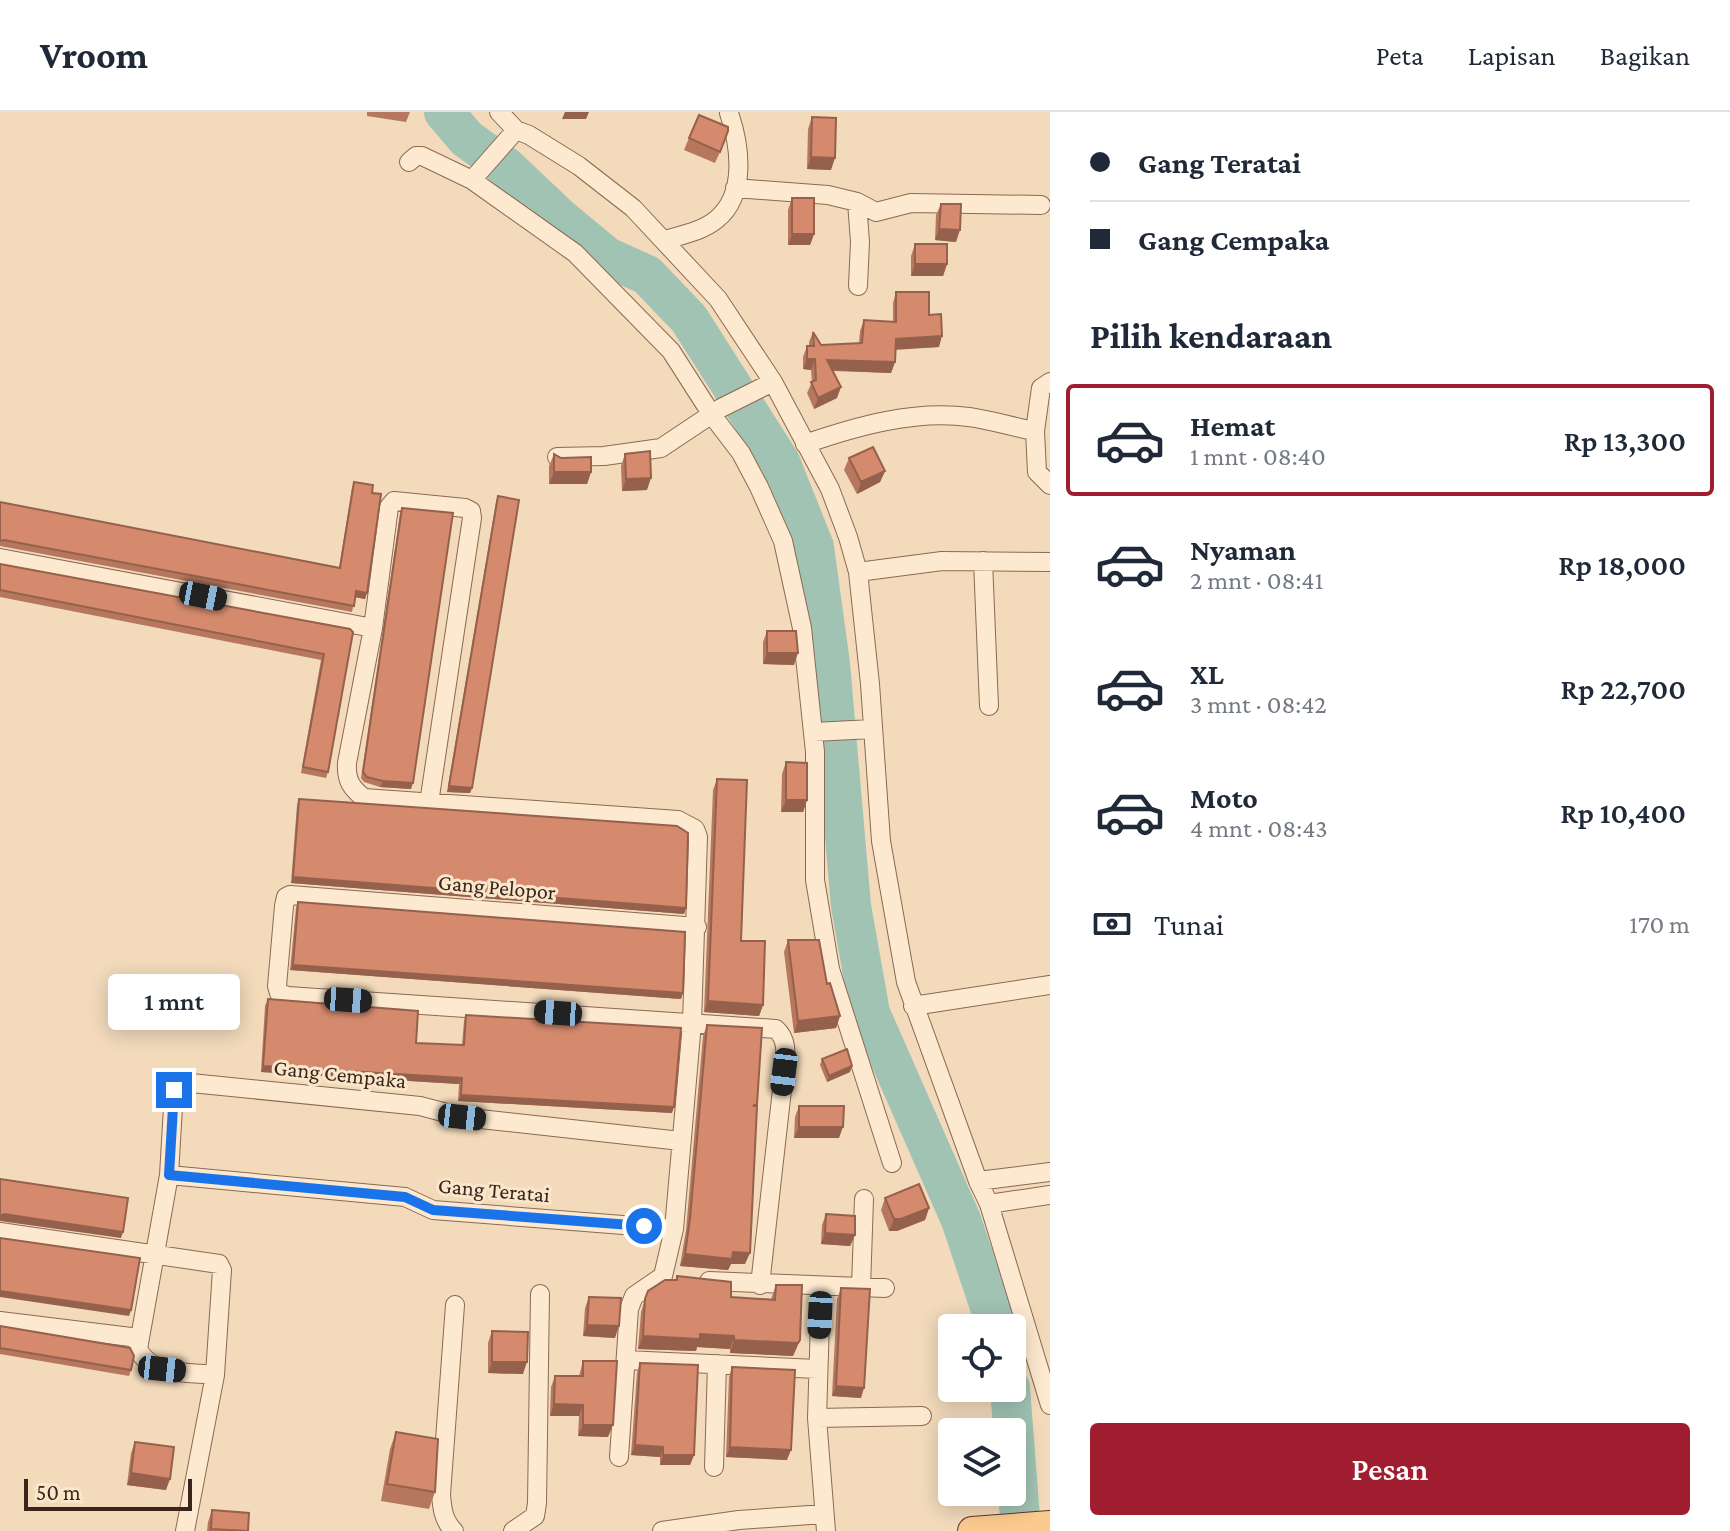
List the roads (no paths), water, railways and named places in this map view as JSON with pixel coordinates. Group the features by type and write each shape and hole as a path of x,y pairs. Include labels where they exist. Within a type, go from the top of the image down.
{"main road":[{"path":"982,1530 1050,1525"}],"street":[{"path":"499,112 511,137"},
{"path":"665,240 708,226 729,207 735,188 738,150 729,113"},
{"path":"475,176 511,137 529,135 579,166 633,208 718,299 765,386 805,444 830,489 858,572 864,729 881,841 913,1006 989,1204 1050,1405"},
{"path":"409,162 416,156 422,156 475,176 575,253 671,351 716,412 741,453 783,541 802,628 818,731 815,880 830,969 892,1163"},
{"path":"735,188 828,195 857,202 876,212 886,212 911,203 1041,205"},
{"path":"857,202 860,242 858,286"},
{"path":"1050,382 1041,388 1035,431 1037,472 1050,485"},
{"path":"557,457 604,456 661,448 716,412 765,386"},
{"path":"805,444 858,425 919,417 967,417 1035,431"},
{"path":"429,803 471,530 471,511 394,501 389,507 373,628 347,763 349,785 364,798 429,803 678,820 695,829 698,837 692,1023 674,1229 663,1276"},
{"path":"0,558 373,628"},
{"path":"858,572 942,561 1050,562"},
{"path":"983,561 989,706"},
{"path":"818,731 864,729"},
{"name":"Gang Pelopor","path":"692,1023 288,996 279,993 277,986 284,906 286,897 295,895 697,927"},
{"path":"913,1006 1050,985"},
{"path":"692,1023 776,1029 782,1034 786,1046 760,1285"},
{"name":"Gang Cempaka","path":"169,1175 174,1090 191,1083 420,1106 462,1117 681,1141"},
{"path":"978,1181 1050,1172"},
{"path":"169,1175 138,1349 143,1359 153,1366 215,1375"},
{"name":"Gang Teratai","path":"169,1175 405,1197 433,1210 674,1229"},
{"path":"989,1204 1050,1195"},
{"path":"861,1288 864,1199"},
{"path":"0,1232 219,1264 222,1270 215,1375 185,1531"},
{"path":"619,1457 629,1309 634,1296 663,1276 760,1285 885,1288"},
{"path":"662,1531 739,1520 825,1523 817,1418 821,1288"},
{"path":"513,1531 535,1516 537,1503 540,1294"},
{"path":"454,1531 443,1513 441,1494 455,1305"},
{"path":"0,1321 139,1338"},
{"path":"626,1360 817,1369"},
{"path":"714,1467 717,1364"},
{"path":"817,1418 922,1416"}],"waterway":[{"path":"444,112 467,139 506,167 607,257 647,275 689,319 780,462 814,547 830,664 851,906 870,1013 961,1220 992,1314"},
{"path":"1011,1402 1021,1531"}]}
